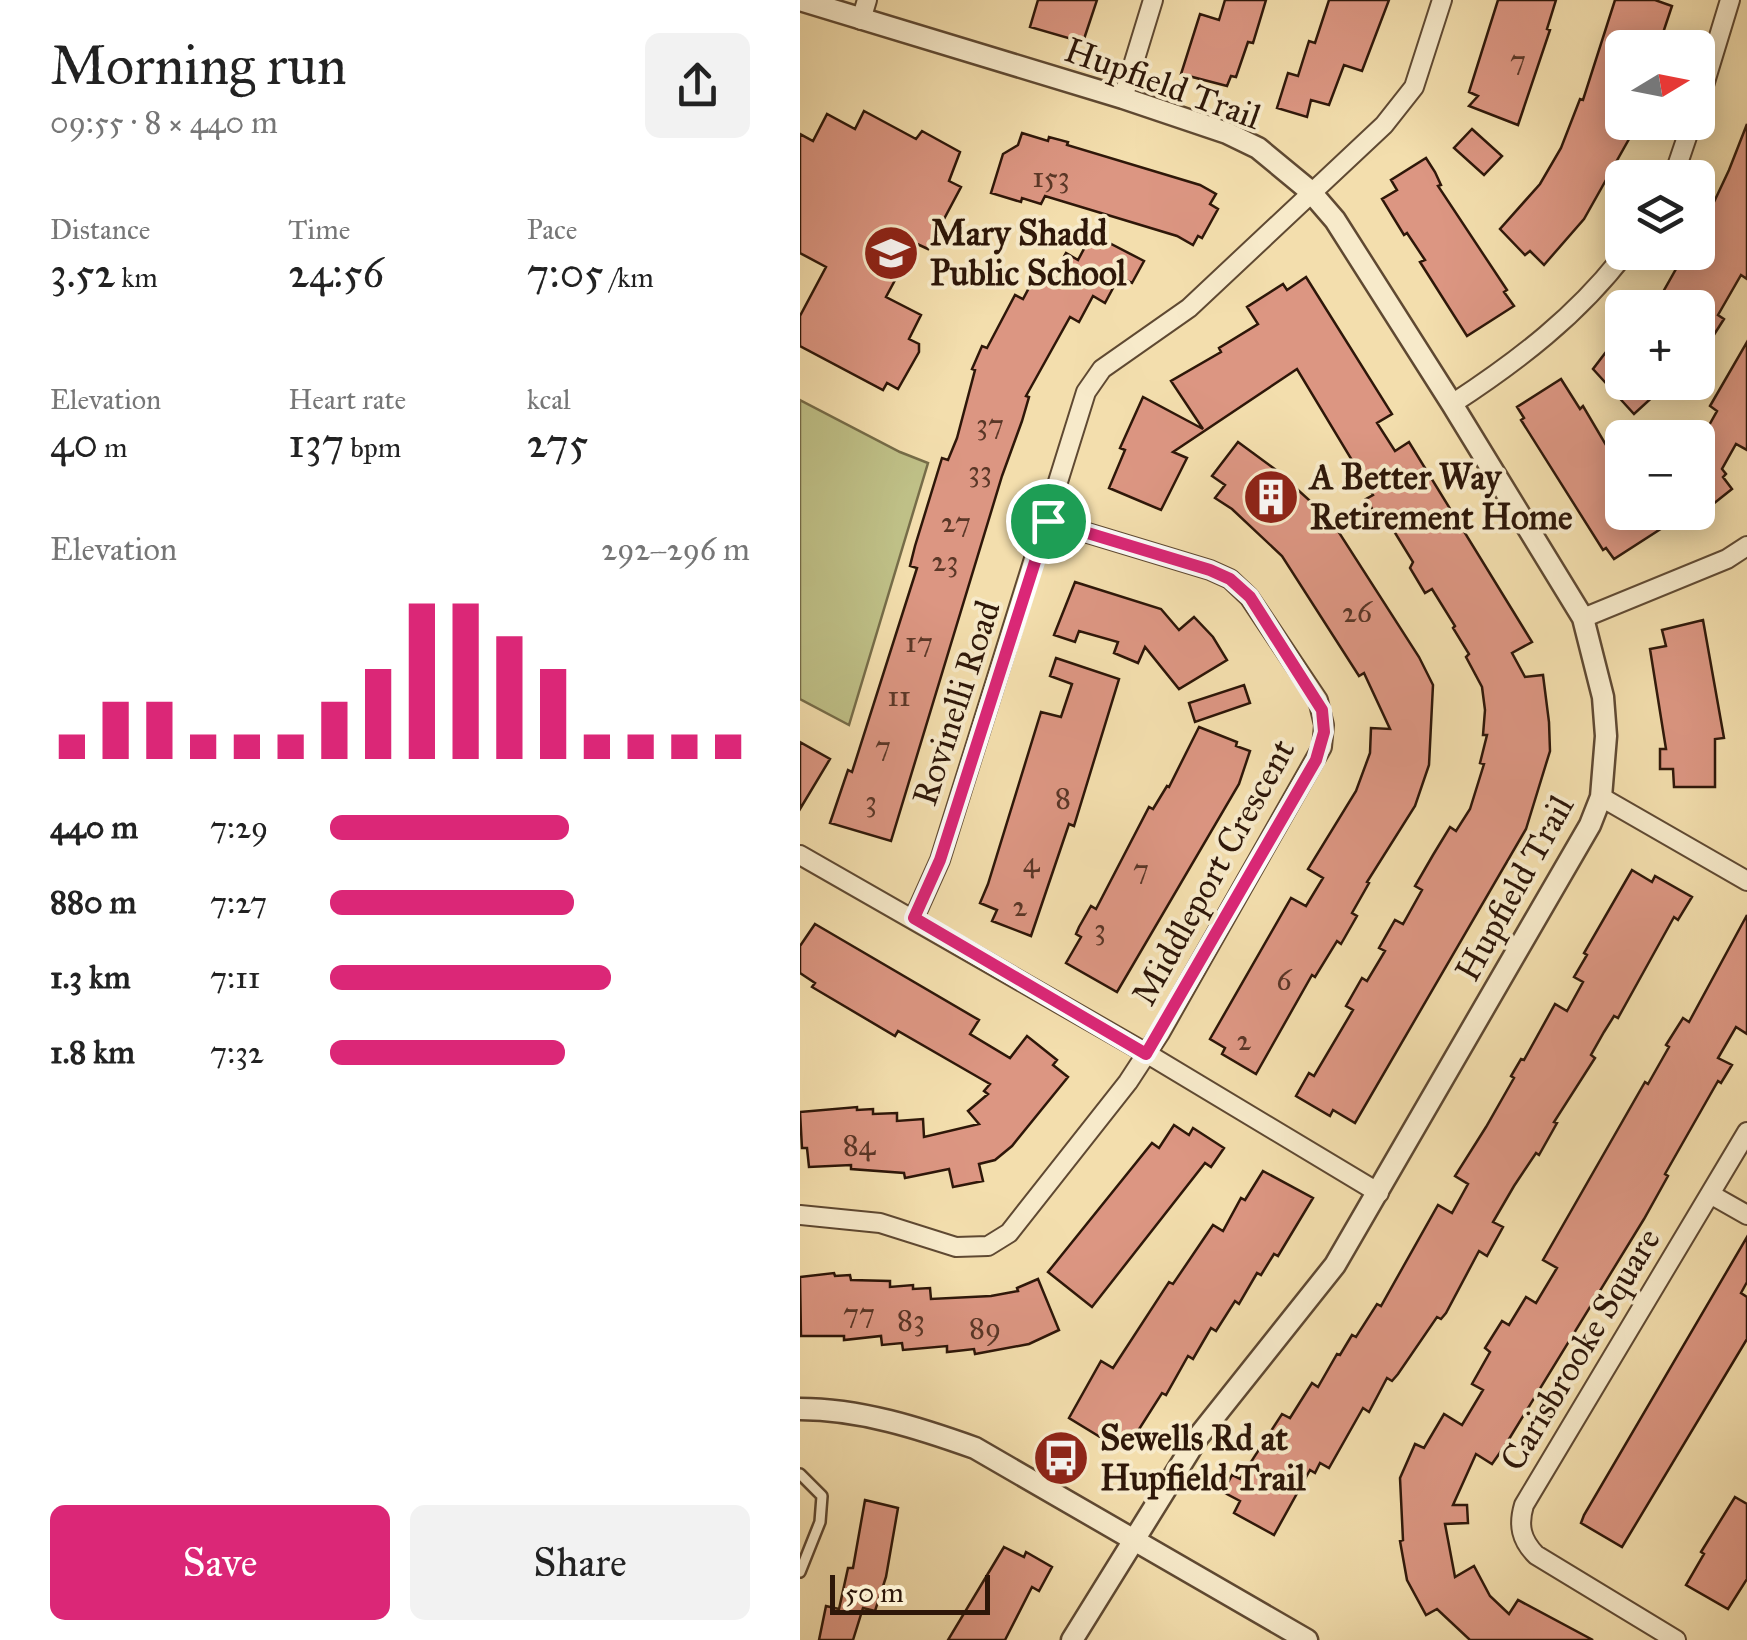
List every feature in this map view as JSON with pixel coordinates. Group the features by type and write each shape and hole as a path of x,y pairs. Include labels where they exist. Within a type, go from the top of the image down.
{"street":[{"name":"Hupfield Trail","path":"800,0 864,10 1226,134 1258,148 1310,191 1334,220 1452,404 1583,618 1603,696 1606,736 1600,797 1590,825 1335,1266 1198,1437 1072,1640"},
{"path":"1124,98 1154,0"},
{"name":"Rovinelli Road","path":"914,918 940,860 1086,392 1102,369 1189,308 1384,125 1414,87 1442,0"},
{"path":"1715,49 1730,0"},
{"path":"1452,404 1545,340 1613,270"},
{"name":"Middleport Crescent","path":"800,1215 880,1223 956,1247 974,1248 1000,1240 1039,1198 1146,1054 1316,760 1324,732 1322,710 1250,597 1230,579 1048,521"},
{"path":"1583,618 1726,560 1747,546"},
{"path":"1600,797 1747,881"},
{"path":"800,855 914,918 1379,1194"},
{"name":"Carisbrooke Square","path":"1676,1640 1536,1555 1523,1536 1521,1516 1747,1132"},
{"path":"1710,1194 1747,1215"},
{"path":"800,1409 869,1416 975,1448 1308,1640"}],"lane":[{"path":"800,1474 822,1496 820,1522 800,1572"}],"green space":[{"path":"800,400 928,463 849,725 800,699"}],"building":[{"path":"1038,0 1097,0 1084,39 1030,27"},
{"path":"1225,0 1266,0 1253,43 1248,42 1236,77 1231,76 1227,86 1181,74 1200,14 1219,20"},
{"path":"1329,0 1389,0 1362,71 1344,65 1329,105 1311,100 1307,117 1277,108 1288,73 1298,76 1309,41 1315,43"},
{"path":"1498,0 1556,0 1518,125 1469,106 1478,96 1469,92"},
{"path":"1615,0 1655,0 1672,6 1664,30 1605,30"},
{"path":"1605,31 1605,140 1628,140 1617,160 1605,160 1605,182 1584,219 1544,265 1530,251 1525,255 1500,229 1540,184 1561,148 1580,99 1583,100"},
{"path":"864,111 916,139 922,131 960,152 949,181 961,187 928,249 915,243 886,297 921,315 909,339 919,344 919,352 898,389 887,383 883,390 800,346 800,316 826,267 800,253 800,134 813,141 827,114 855,129"},
{"path":"1747,124 1747,279 1741,275 1718,315 1724,319 1715,333 1715,290 1664,290 1675,270 1715,270 1715,200"},
{"path":"1472,129 1502,156 1484,175 1454,148"},
{"path":"1022,133 1068,142 1067,145 1200,185 1216,194 1210,204 1218,209 1202,238 1198,236 1193,245 1177,236 1045,196 1041,204 991,193 1003,154 1018,145"},
{"path":"1426,158 1441,185 1438,186 1514,306 1467,336 1420,262 1425,260 1382,199 1397,190 1391,180"},
{"path":"1092,234 1144,261 1132,283 1119,277 1105,303 1093,296 1079,322 1070,317 1026,396 1029,397 1022,421 891,841 830,823 848,770 852,772 917,568 910,566 915,546 942,458 948,460 957,438 975,370 972,369 982,346 987,348 1015,295 1023,299 1038,271 1052,278 1066,253 1078,260"},
{"path":"1306,277 1392,414 1377,423 1395,451 1409,442 1532,642 1512,653 1525,677 1543,675 1549,722 1550,751 1526,829 1355,1123 1333,1110 1330,1116 1296,1096 1309,1073 1314,1076 1353,1010 1346,1006 1362,978 1367,981 1385,951 1379,948 1395,920 1403,924 1422,890 1415,886 1433,855 1450,827 1456,831 1470,809 1484,764 1480,763 1487,735 1483,735 1482,687 1455,626 1432,589 1425,593 1410,568 1413,562 1389,523 1383,526 1366,499 1373,495 1297,369 1173,452 1187,458 1161,510 1109,488 1125,450 1120,448 1143,397 1203,429 1171,381 1221,352 1219,348 1258,324 1247,307 1283,284 1287,290"},
{"path":"1747,342 1747,450 1736,444 1722,469 1732,489 1715,502 1715,420 1712,420 1717,411 1710,406"},
{"path":"1605,353 1605,382 1593,369"},
{"path":"1561,379 1605,443 1605,530 1659,530 1614,559 1606,548 1603,550 1521,420 1524,418 1517,407"},
{"path":"1621,400 1649,400 1634,414"},
{"path":"1238,442 1331,520 1433,685 1429,765 1415,806 1367,882 1352,913 1357,916 1341,944 1337,941 1315,977 1312,975 1256,1074 1222,1054 1225,1048 1210,1039 1291,898 1306,906 1323,878 1308,869 1356,791 1370,753 1371,728 1390,729 1364,673 1359,676 1282,556 1215,498 1225,485 1212,476"},
{"path":"1075,582 1161,609 1179,630 1194,617 1227,660 1179,689 1145,647 1138,663 1114,653 1118,642 1079,631 1075,642 1054,635"},
{"path":"1703,620 1724,738 1715,739 1715,787 1674,787 1673,769 1660,769 1660,749 1666,749 1650,649 1666,646 1662,630"},
{"path":"1056,658 1119,679 1074,826 1069,824 1031,936 992,921 997,910 980,903 1041,712 1061,717 1072,684 1050,676"},
{"path":"1244,685 1250,703 1195,722 1189,703"},
{"path":"1199,727 1250,751 1239,784 1117,992 1066,963 1081,937 1076,934 1079,927 1091,906 1096,909 1149,807 1153,809 1169,787"},
{"path":"800,742 830,759 800,809"},
{"path":"1632,870 1652,882 1655,876 1692,897 1678,920 1674,917 1618,1018 1614,1016 1604,1032 1591,1055 1595,1058 1554,1122 1557,1123 1539,1155 1536,1153 1493,1222 1503,1227 1487,1256 1479,1251 1446,1313 1441,1319 1437,1317 1392,1381 1387,1378 1369,1412 1363,1408 1329,1468 1320,1463 1315,1473 1310,1470 1274,1535 1234,1513 1240,1501 1223,1492 1232,1475 1240,1479 1282,1414 1290,1418 1312,1383 1318,1387 1337,1354 1352,1335 1356,1337 1377,1304 1381,1306 1438,1205 1452,1213 1468,1184 1455,1176 1555,1004 1567,1011 1583,982 1574,977 1587,955 1584,953"},
{"path":"1747,915 1747,1034 1736,1027 1718,1058 1732,1065 1721,1083 1718,1081 1644,1219 1506,1444 1492,1464 1476,1454 1453,1505 1467,1505 1468,1523 1445,1524 1455,1577 1474,1566 1490,1596 1509,1614 1518,1600 1593,1640 1470,1640 1437,1609 1426,1615 1407,1580 1400,1541 1400,1478 1415,1444 1424,1448 1444,1414 1462,1425 1483,1390 1472,1384 1490,1352 1485,1348 1502,1321 1509,1325 1526,1297 1536,1303 1557,1268 1543,1260 1645,1082 1648,1084 1669,1047 1666,1045 1683,1018 1689,1022"},
{"path":"815,924 979,1020 970,1034 1010,1058 1027,1036 1057,1060 1053,1065 1068,1077 1012,1146 995,1160 979,1164 983,1181 953,1187 949,1169 905,1178 904,1173 851,1169 851,1165 809,1167 807,1148 802,1148 800,1112 857,1107 873,1109 873,1114 897,1113 897,1121 923,1119 924,1137 979,1124 968,1111 988,1094 984,1091 990,1084 898,1031 895,1036 812,987 815,983 800,973 800,946"},
{"path":"1174,1125 1189,1135 1193,1128 1224,1148 1211,1167 1205,1163 1092,1307 1048,1272 1152,1143 1159,1148"},
{"path":"1263,1171 1313,1198 1278,1256 1274,1254 1261,1275 1257,1273 1239,1304 1235,1301 1216,1331 1211,1328 1193,1359 1188,1356 1166,1395 1162,1393 1129,1445 1109,1433 1105,1440 1069,1418 1101,1361 1113,1368 1169,1282 1173,1284 1213,1225 1223,1231 1241,1198 1245,1200"},
{"path":"1747,1237 1747,1282 1741,1293 1747,1297 1747,1339 1622,1547 1581,1523 1584,1515"},
{"path":"850,1275 851,1280 890,1281 890,1287 930,1288 931,1299 1018,1291 1017,1288 1038,1279 1059,1330 1029,1344 975,1354 974,1349 947,1352 947,1346 903,1350 902,1343 882,1345 881,1336 844,1340 844,1336 801,1336 800,1277"},
{"path":"1735,1497 1747,1504 1747,1579 1728,1609 1686,1585"},
{"path":"865,1500 898,1508 886,1577 875,1611 863,1608 853,1640 819,1640 826,1606 839,1609 848,1568 853,1568"},
{"path":"1004,1547 1024,1557 1026,1552 1052,1567 1039,1591 1032,1587 1005,1640 948,1640"}],"place":[{"name":"Mary Shadd Public School","path":"891,253"},
{"name":"A Better Way Retirement Home","path":"1271,497"},
{"name":"Sewells Rd at Hupfield Trail","path":"1061,1458"}],"route":[{"path":"1048,521 1230,579 1250,597 1322,710 1324,732 1316,760 1146,1054 914,918 940,860 1048,521"}]}
